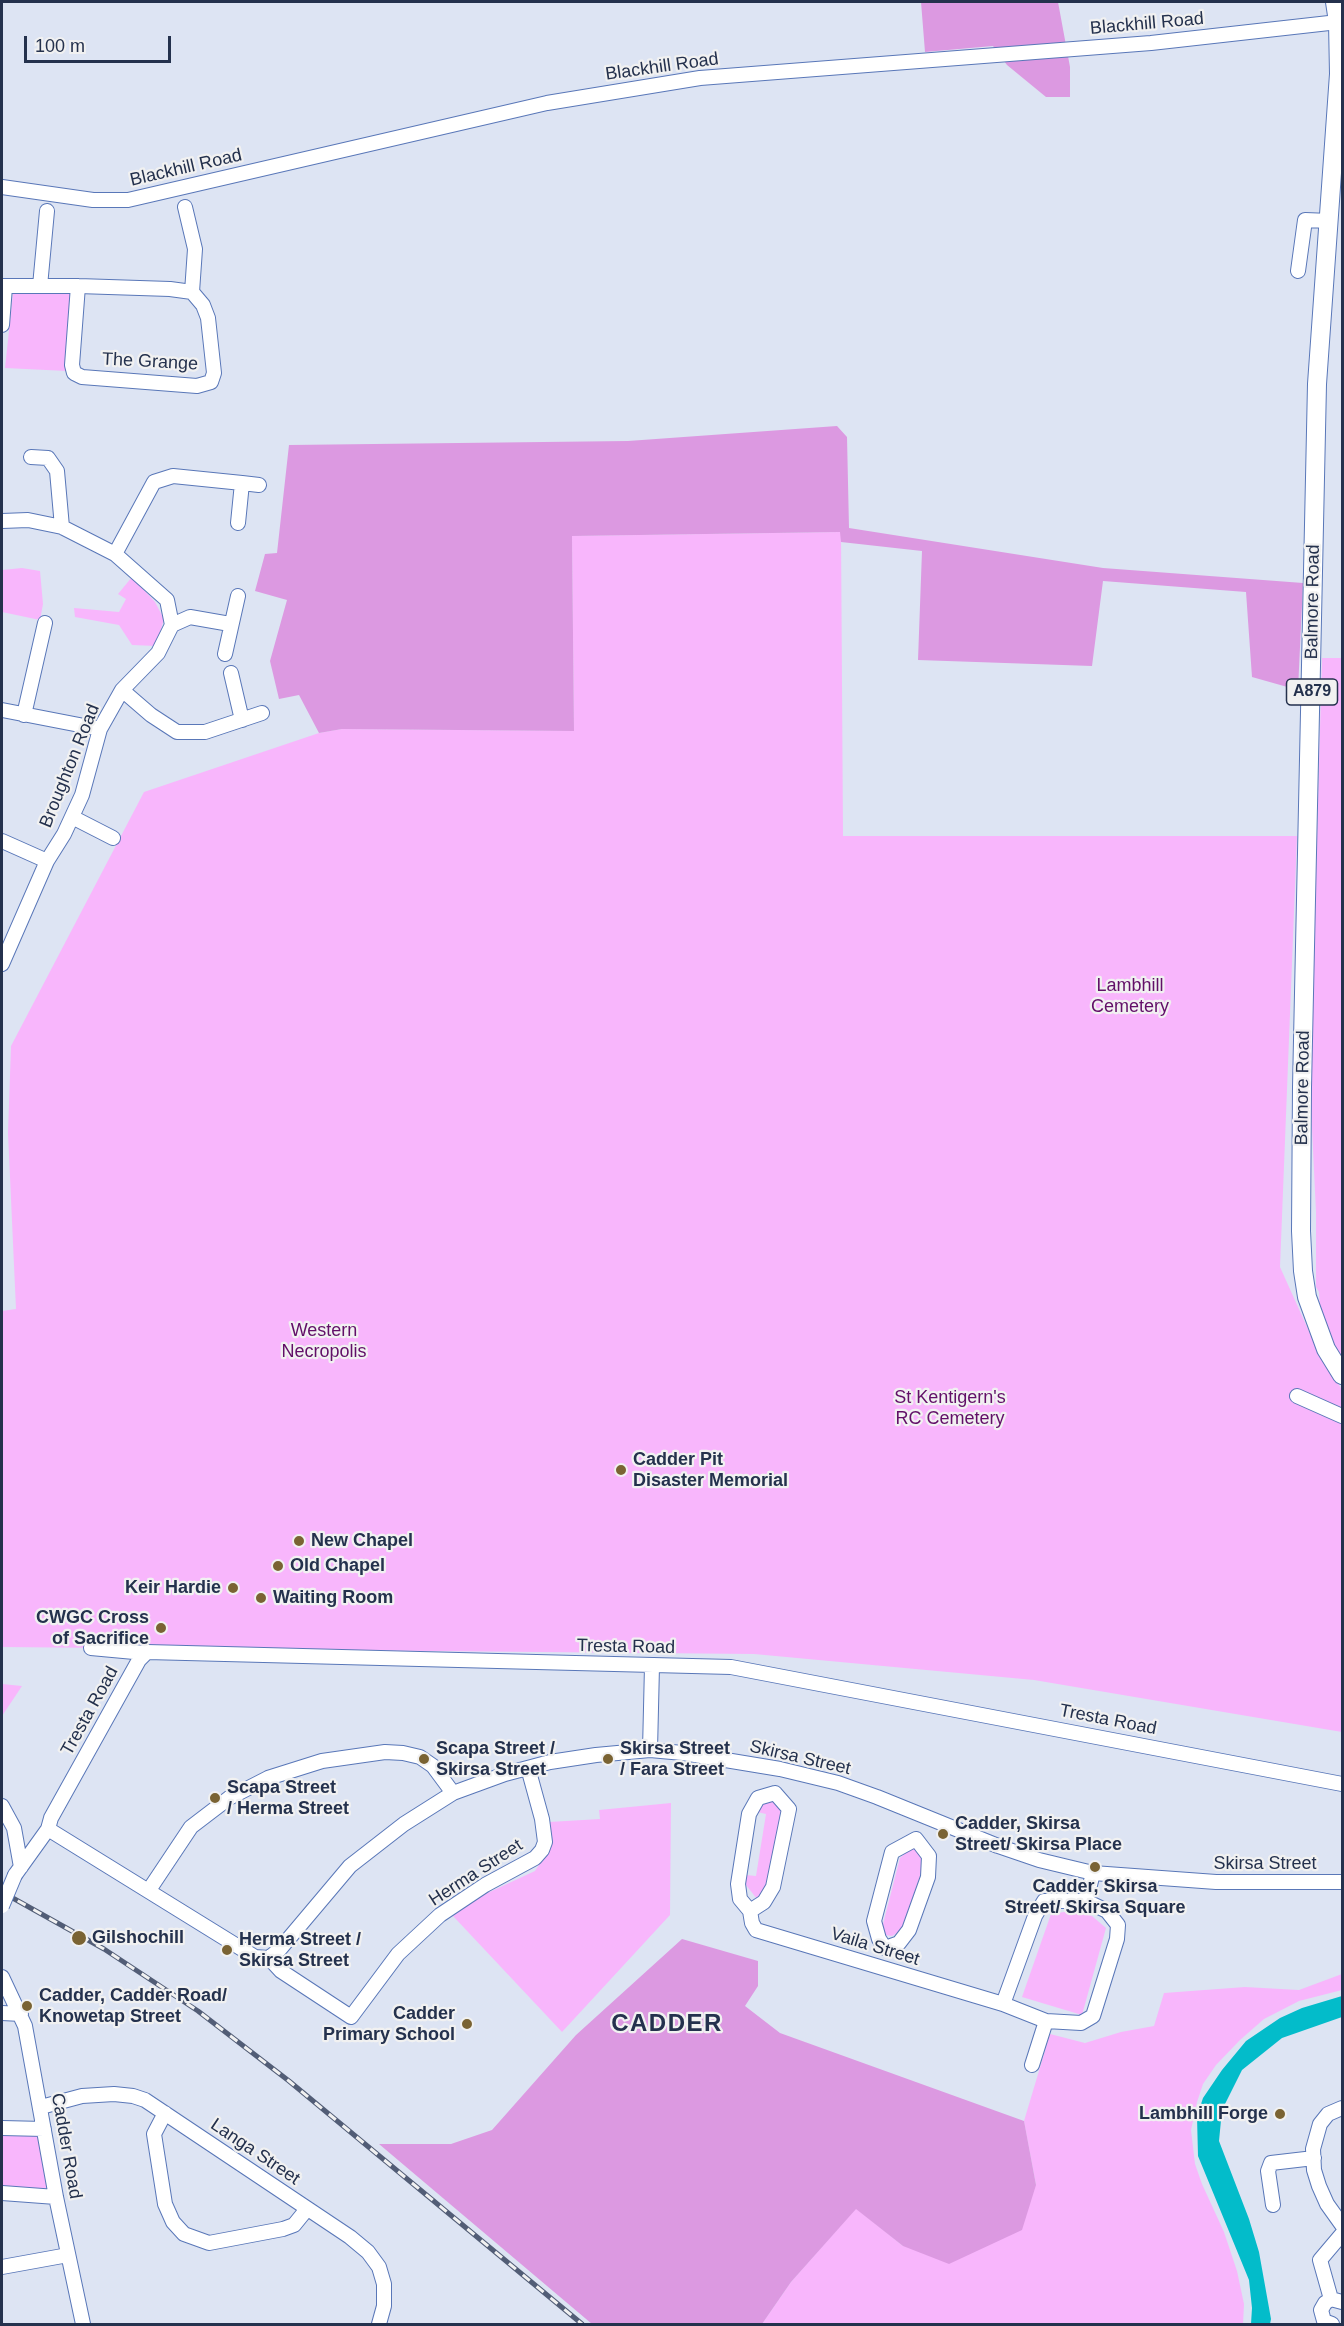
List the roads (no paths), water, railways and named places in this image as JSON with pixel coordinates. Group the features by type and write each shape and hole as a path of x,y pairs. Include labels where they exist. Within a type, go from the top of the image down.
{"main road":[{"name":"Balmore Road","path":"1335,2 1338,22 1339,74 1317,384 1301,1231 1307,1297 1326,1349 1342,1375"}],"street":[{"name":"Blackhill Road","path":"2,187 93,200 128,200 547,103 700,78 1151,43 1338,22"},
{"path":"2,325 3,287 78,286 170,289 192,292 195,249 185,207"},
{"path":"40,286 47,211"},
{"path":"1298,271 1305,220 1330,221"},
{"name":"The Grange","path":"78,286 72,365 74,373 82,377 197,386 211,382 214,373 208,318 203,305 192,292"},
{"path":"31,457 48,458 57,471 62,527"},
{"path":"115,554 154,482 173,476 259,484"},
{"path":"238,523 242,483"},
{"path":"2,521 28,520 62,527 115,554 167,600 172,625 190,617 230,624"},
{"path":"225,654 238,596"},
{"path":"24,715 45,623"},
{"name":"Broughton Road","path":"2,964 47,861 72,817 81,795 100,729 122,690 158,653 172,625"},
{"path":"231,673 242,720"},
{"path":"122,690 150,715 177,732 205,732 262,713"},
{"path":"2,710 100,729"},
{"path":"72,817 113,838"},
{"path":"2,841 47,861"},
{"path":"1297,1396 1342,1416"},
{"path":"91,1647 145,1653"},
{"name":"Tresta Road","path":"18,1871 48,1829 56,1808 145,1653 731,1667 1342,1784"},
{"path":"650,1750 652,1666"},
{"name":"Skirsa Street","path":"269,1959 350,1866 404,1824 453,1793 528,1768 596,1755 650,1750 780,1768 838,1783 1029,1857 1093,1873 1216,1882 1342,1882"},
{"path":"149,1890 191,1827 229,1798 268,1778 322,1761 385,1752 403,1753 420,1757 433,1766 453,1793"},
{"name":"Herma Street","path":"48,1829 255,1957 269,1959 281,1971 351,2017 398,1954 441,1915 485,1885 536,1858 542,1850 545,1842 542,1819 528,1768"},
{"path":"750,1911 764,1902 773,1887 789,1809 775,1793 780,1768"},
{"name":"Vaila Street","path":"775,1793 758,1798 749,1814 738,1884 740,1899 750,1911 756,1930 1003,2004 1046,2021 1081,2023 1093,2016 1117,1939 1118,1925 1107,1911 1086,1901"},
{"path":"2,1806 14,1828 18,1871 2,1906"},
{"path":"880,1967 885,1948 879,1939 874,1922 892,1852 916,1839 923,1816"},
{"path":"885,1948 899,1943 909,1929 928,1877 929,1856 916,1839"},
{"path":"1003,2004 1035,1916 1044,1901 1086,1901 1093,1873"},
{"name":"Cadder Road","path":"2,1977 25,2026 56,2197 83,2325"},
{"path":"2,2013 21,2014"},
{"path":"1032,2065 1046,2021"},
{"name":"Langa Street","path":"41,2107 82,2096 114,2094 145,2100 357,2242 376,2262 383,2278 384,2306 379,2325"},
{"path":"1342,2108 1328,2114 1320,2124 1313,2149 1314,2170 1319,2186 1327,2204 1342,2225"},
{"path":"165,2113 154,2134 165,2204 173,2222 184,2234 209,2243 283,2229 294,2225 307,2209"},
{"path":"2,2127 44,2129"},
{"path":"1273,2205 1268,2171 1271,2163 1314,2158"},
{"path":"2,2193 56,2197"},
{"path":"1332,2325 1324,2321 1321,2310 1325,2302 1337,2301 1320,2260 1342,2234"},
{"path":"2,2267 68,2254"},
{"path":"1338,2325 1342,2322"}],"water":[{"path":"1342,1996 1342,2017 1282,2038 1242,2070 1222,2110 1219,2141 1259,2252 1271,2319 1270,2324 1251,2324 1249,2280 1198,2156 1197,2116 1203,2098 1246,2041 1280,2018 1302,2008"}],"railway":[{"path":"2,1892 104,1949 198,2011 289,2081 582,2324"}],"place":[{"name":"Cadder Pit Disaster Memorial","path":"621,1470"},
{"name":"New Chapel","path":"299,1541"},
{"name":"Old Chapel","path":"278,1566"},
{"name":"Keir Hardie","path":"233,1588"},
{"name":"Waiting Room","path":"261,1598"},
{"name":"CWGC Cross of Sacrifice","path":"161,1628"},
{"name":"Scapa Street / Skirsa Street","path":"424,1759"},
{"name":"Skirsa Street / Fara Street","path":"608,1759"},
{"name":"Scapa Street / Herma Street","path":"215,1798"},
{"name":"Cadder, Skirsa Street/ Skirsa Place","path":"943,1834"},
{"name":"Cadder, Skirsa Street/ Skirsa Square","path":"1095,1867"},
{"name":"Gilshochill","path":"79,1938"},
{"name":"Herma Street / Skirsa Street","path":"227,1950"},
{"name":"Cadder, Cadder Road/ Knowetap Street","path":"27,2006"},
{"name":"Cadder Primary School","path":"467,2024"},
{"name":"Lambhill Forge","path":"1280,2114"}],"district":[{"name":"CADDER","path":"667,2024"}],"park label":[{"name":"Lambhill Cemetery","path":"1130,996"},
{"name":"Western Necropolis","path":"324,1341"},
{"name":"St Kentigern's RC Cemetery","path":"950,1408"}]}
